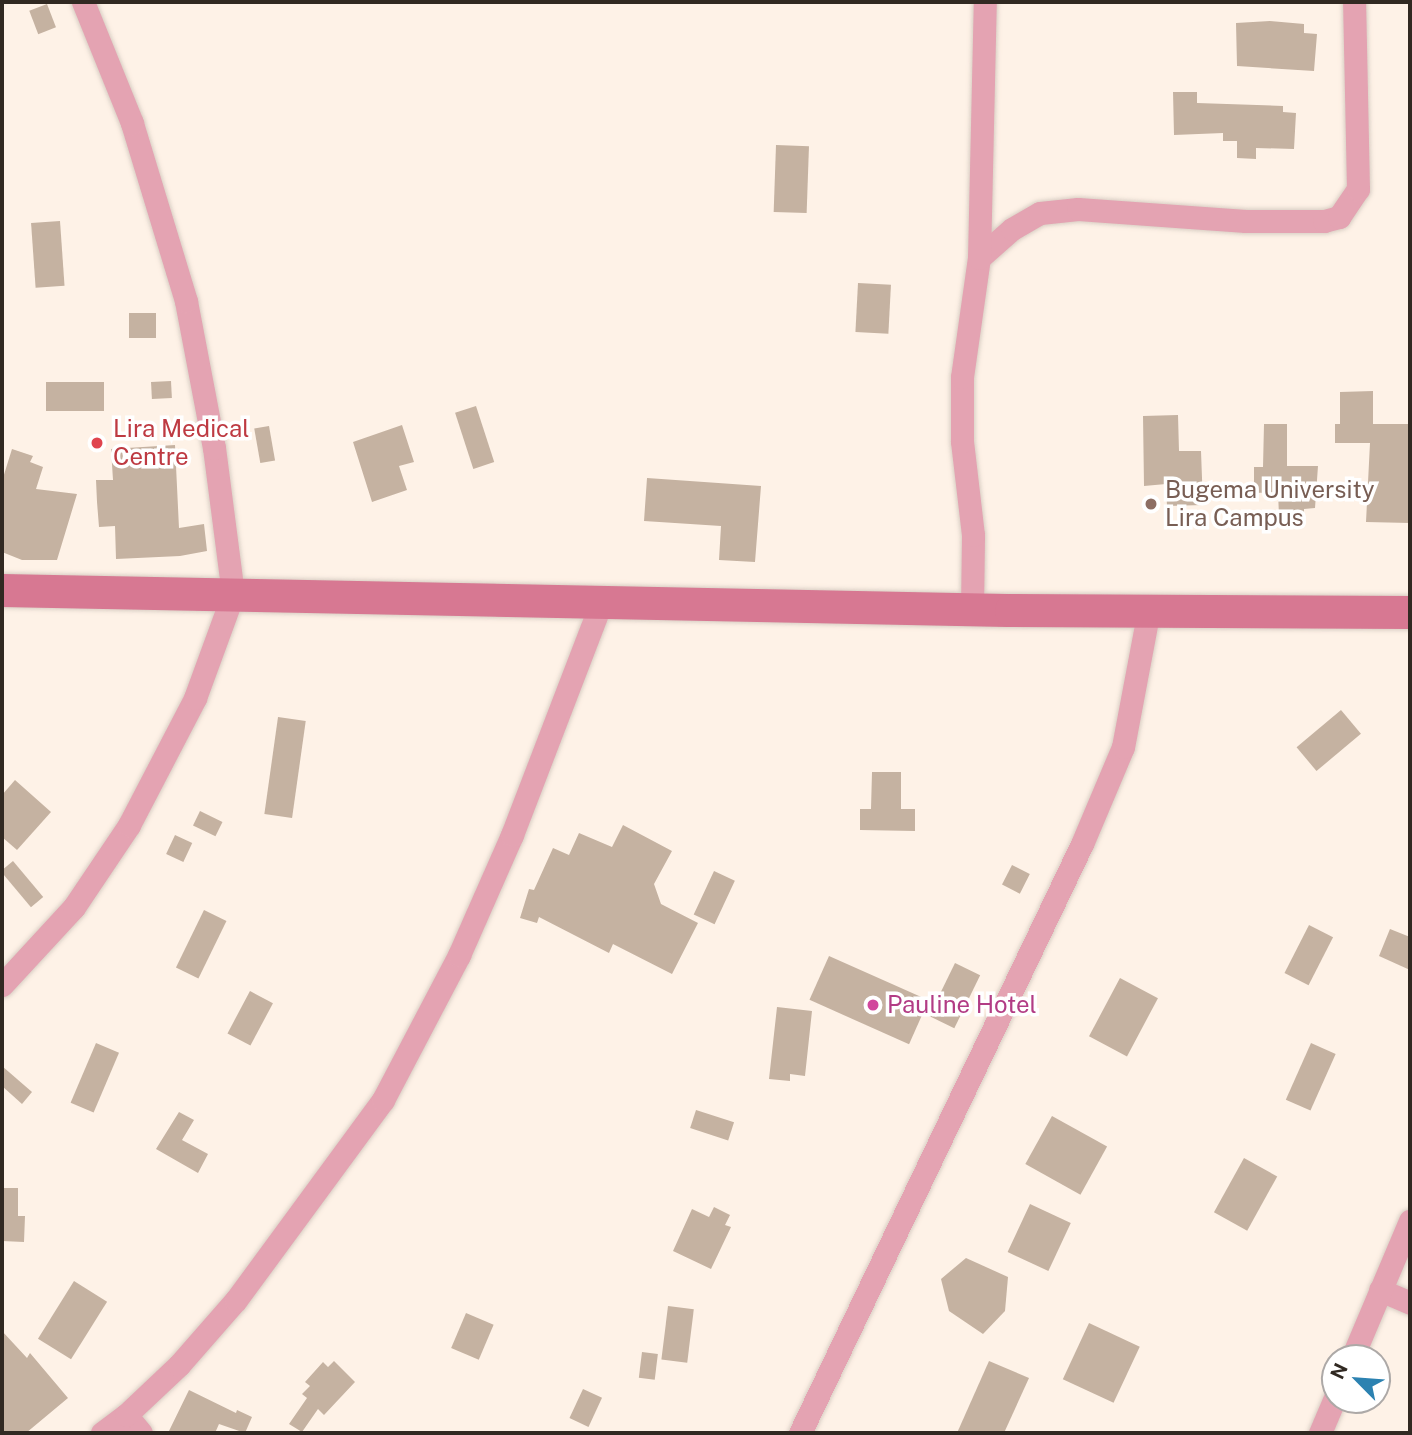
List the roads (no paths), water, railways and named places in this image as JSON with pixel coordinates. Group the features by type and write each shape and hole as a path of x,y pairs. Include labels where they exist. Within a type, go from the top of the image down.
{"street":[{"path":"2,985 74,907 129,825 195,698 233,594 214,448 186,301 132,123 83,2"},
{"path":"972,609 973,535 962,442 962,377 979,258 985,2"},
{"path":"979,258 1012,229 1041,214 1078,209 1246,220 1324,221 1339,217 1358,188 1354,2"},
{"path":"2,590 972,609 1410,612"},
{"path":"102,1433 126,1415 179,1365 236,1300 383,1100 459,954 512,835 602,601"},
{"path":"800,1433 1082,844 1123,747 1149,610"},
{"path":"1358,1344 1410,1221"},
{"path":"1380,1290 1410,1303"},
{"path":"1320,1433 1328,1414"},
{"path":"126,1415 141,1433"}],"place":[{"name":"Lira Medical Centre","path":"97,443"},
{"name":"Bugema University Lira Campus","path":"1151,504"},
{"name":"Pauline Hotel","path":"873,1005"}]}
